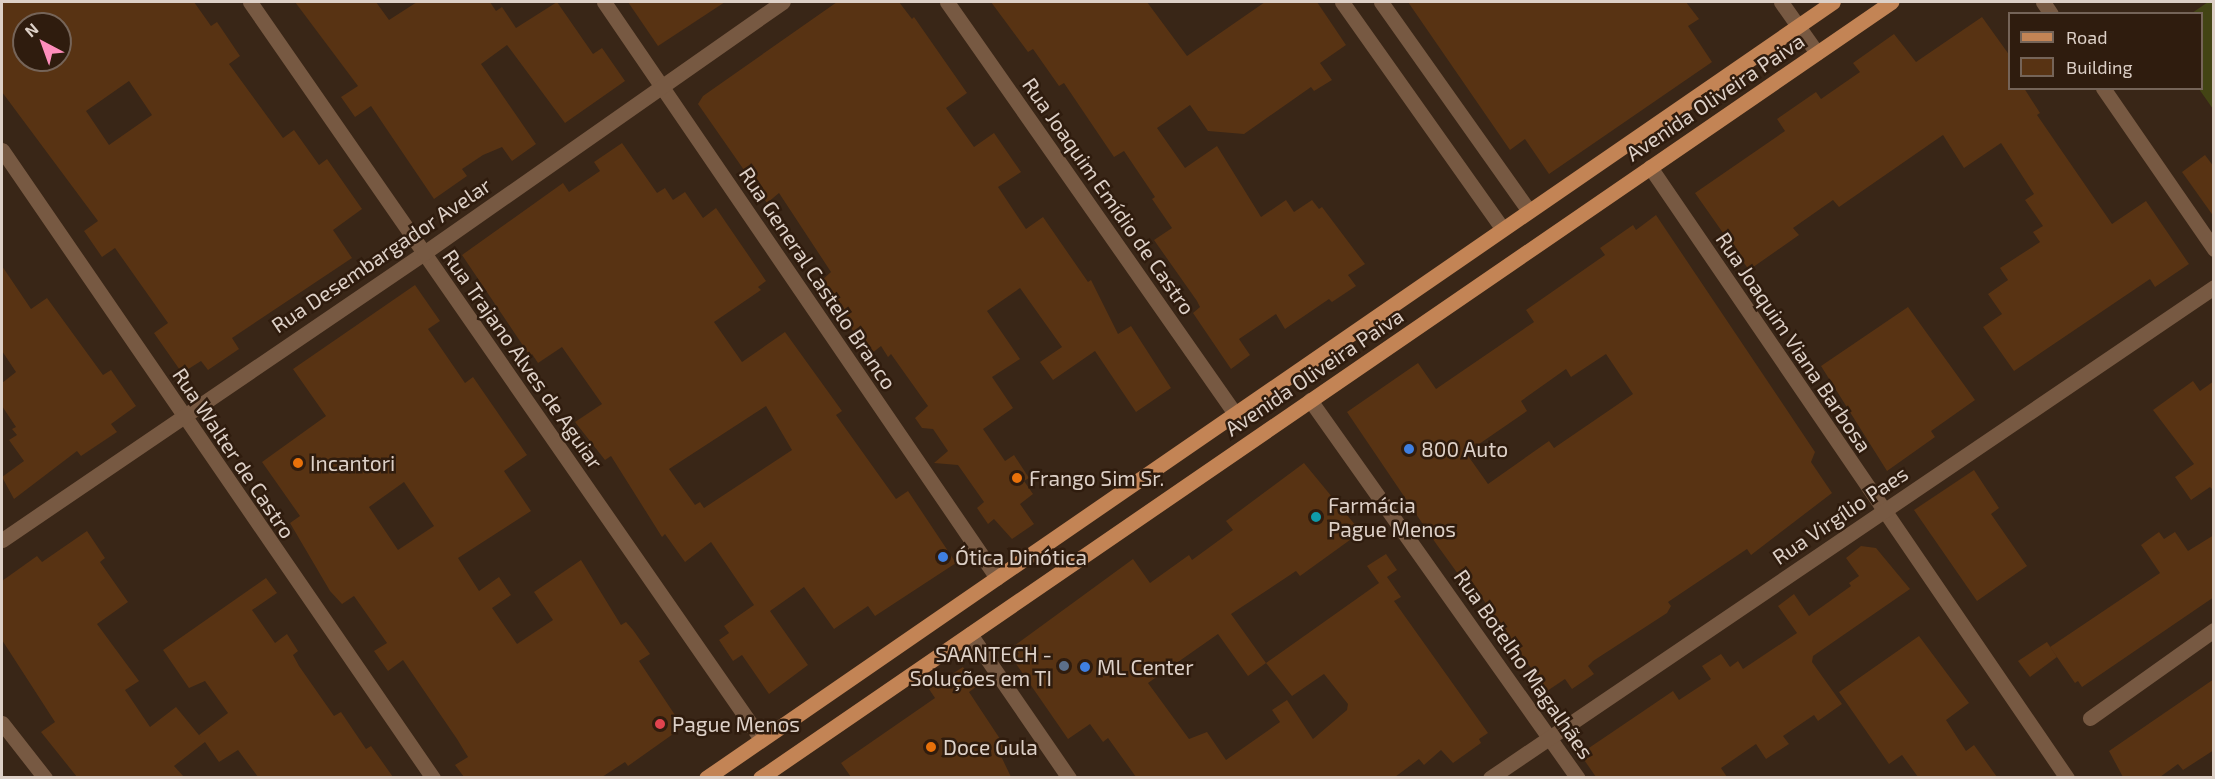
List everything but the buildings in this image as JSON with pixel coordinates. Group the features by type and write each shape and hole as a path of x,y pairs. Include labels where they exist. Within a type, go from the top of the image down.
{"main road":[{"name":"Avenida Oliveira Paiva","path":"706,777 1236,415 1528,210 1833,2"},
{"name":"Avenida Oliveira Paiva","path":"760,777 1892,2"}],"street":[{"name":"Rua Trajano Alves de Aguiar","path":"250,2 761,739"},
{"name":"Rua General Castelo Branco","path":"604,2 997,578"},
{"name":"Rua Desembargador Avelar","path":"2,540 183,414 424,253 783,2"},
{"name":"Rua Joaquim Emídio de Castro","path":"947,2 1236,415"},
{"path":"1342,2 1502,228"},
{"path":"1381,2 1528,210"},
{"path":"1781,2 1816,53"},
{"path":"2104,90 2214,249"},
{"name":"Rua Walter de Castro","path":"2,150 433,777"},
{"name":"Rua Joaquim Viana Barbosa","path":"1650,167 1883,512 2067,777"},
{"name":"Rua Virgílio Paes","path":"1490,777 2214,287"},
{"name":"Rua Botelho Magalhães","path":"1310,400 1578,777"},
{"path":"2090,718 2214,630"},
{"path":"970,634 1069,777"},
{"path":"2,723 45,777"}],"shaded area":[{"path":"2208,2 2214,2 2213,109 2200,90 2203,90 2203,12 2193,12"}],"place":[{"name":"800 Auto","path":"1409,449"},
{"name":"Incantori","path":"298,463"},
{"name":"Frango Sim Sr.","path":"1017,478"},
{"name":"Farmácia Pague Menos","path":"1316,517"},
{"name":"Ótica Dinótica","path":"943,557"},
{"name":"SAANTECH - Soluções em TI","path":"1064,666"},
{"name":"ML Center","path":"1085,667"},
{"name":"Pague Menos","path":"660,724"},
{"name":"Doce Gula","path":"931,747"}]}
